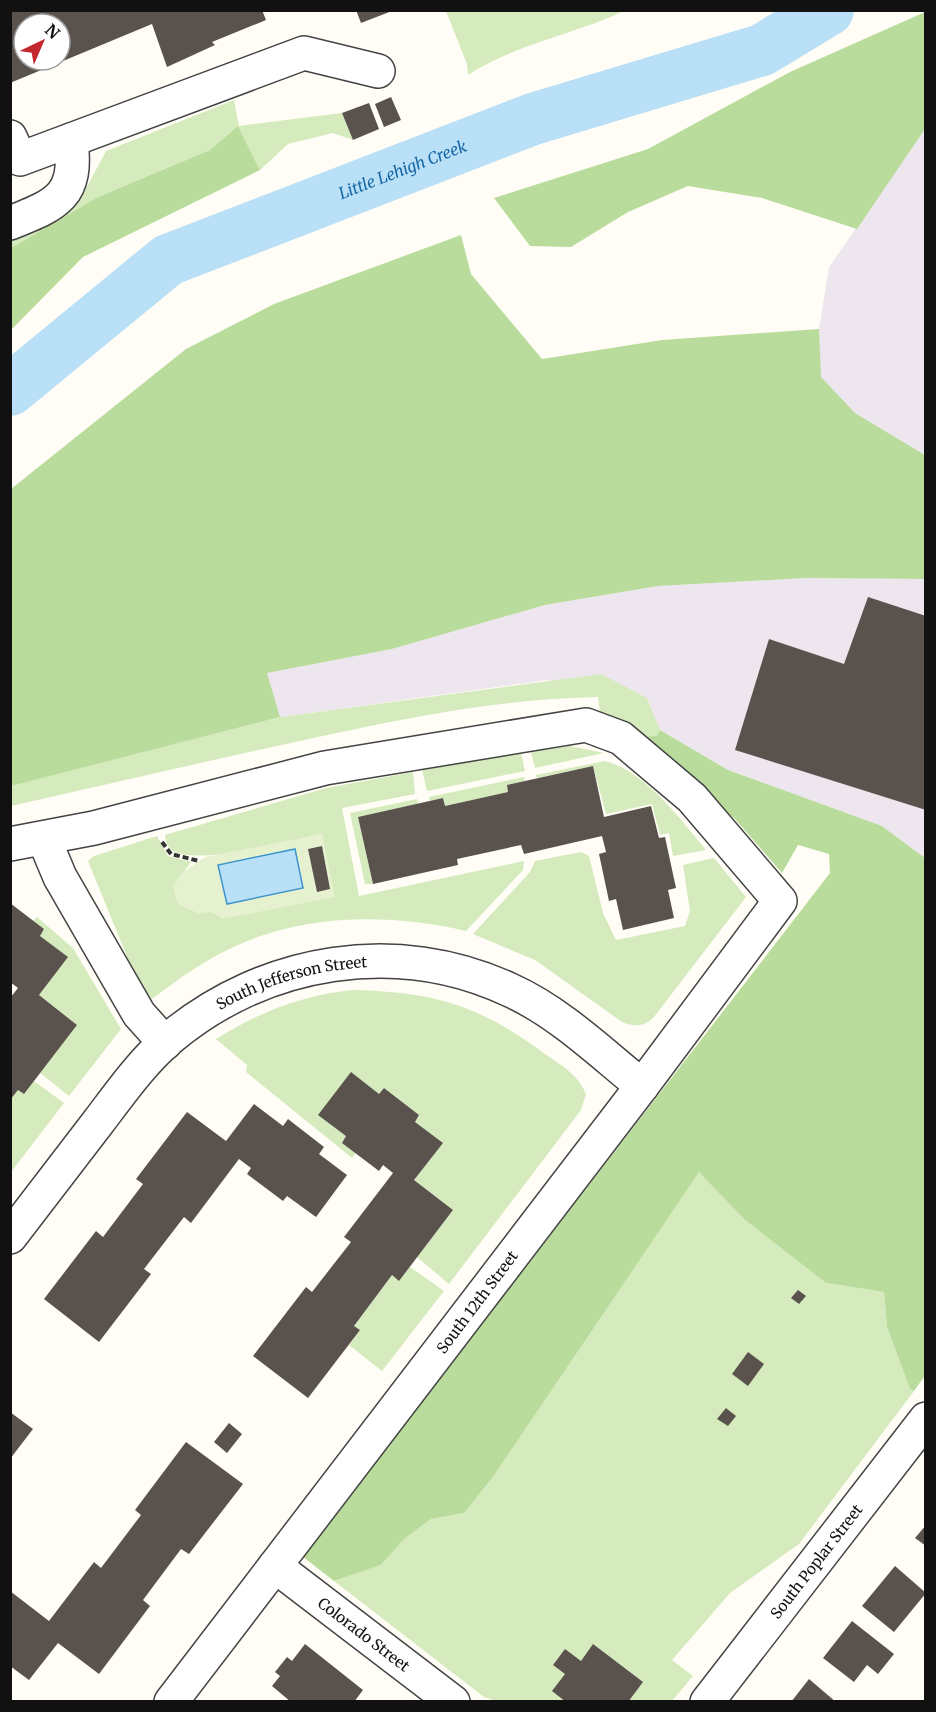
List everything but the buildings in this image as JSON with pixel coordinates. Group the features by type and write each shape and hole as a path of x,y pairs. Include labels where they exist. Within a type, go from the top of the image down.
{"street":[{"path":"10,137 20,159 304,52 378,71"},
{"path":"10,223 40,212 65,194 74,165 70,140"},
{"name":"South 12th Street","path":"44,839 325,768 586,725 621,738 692,798 780,901 642,1086 171,1701"},
{"path":"10,844 44,839 60,877 139,1014 165,1043"},
{"name":"South Jefferson Street","path":"10,1236 137,1071 165,1043 206,1012 245,990 286,974 327,964 379,959 422,963 472,974 512,990 557,1017 642,1086"},
{"name":"South Poplar Street","path":"707,1701 926,1419"},
{"name":"Colorado Street","path":"275,1566 442,1698"}],"path":[{"path":"160,835 165,849 171,854 198,861"}],"shaded area":[{"path":"925,129 925,455 855,413 820,377 819,329 829,267"},
{"path":"806,578 925,579 925,858 882,826 728,770 660,730 647,698 548,680 280,717 266,673 392,649 545,605 658,586"}],"green space":[{"path":"446,11 624,11 505,55 468,75 467,64"},
{"path":"925,12 925,129 857,229 762,198 688,186 628,212 571,247 530,246 494,198 648,149 790,72"},
{"path":"234,100 239,126 342,113 353,140 333,133 288,144 260,170 238,126 210,150 98,197 11,248 11,235 72,206 88,185 106,151"},
{"path":"238,126 260,170 83,257 11,330 11,248 98,197 210,150"},
{"path":"461,235 471,274 542,359 662,340 819,329 821,377 855,413 925,455 925,579 806,578 658,586 545,605 392,649 267,673 280,717 11,786 11,489 186,349 274,304"},
{"path":"601,674 647,698 660,730 656,736 632,737 600,714 598,697 485,706 374,725 11,806 10,786 280,717"},
{"path":"660,730 728,770 882,826 925,858 926,1374 914,1391 910,1389 887,1327 884,1292 826,1283 745,1220 699,1172 493,1477 464,1513 431,1519 404,1539 381,1565 334,1581 302,1556 830,873 829,854 798,845 782,873 735,819 632,737 656,736"},
{"path":"570,746 604,753 535,768 531,752"},
{"path":"521,753 525,771 427,791 422,770"},
{"path":"605,761 620,766 648,786 674,811 706,850 673,856 669,833 660,835 652,804 606,814 593,766 537,778 536,775"},
{"path":"413,772 415,794 342,808 359,896 524,861 523,870 466,931 400,921 367,919 300,926 237,945 199,966 146,1003 88,861 94,856 157,836 168,856 191,862 173,886 198,913 209,911 217,914 322,834 248,850 209,855 175,852 168,846 165,835 326,788"},
{"path":"524,777 525,781 507,785 508,792 445,806 443,798 430,801 429,797"},
{"path":"417,799 418,804 358,817 373,884 365,884 350,813"},
{"path":"322,834 335,897 222,919 213,912 198,913 181,906 176,900 173,886 183,872 205,857"},
{"path":"581,852 589,856 603,913 616,940 685,926 690,911 683,865 714,858 746,897 654,1017 643,1024 631,1025 622,1022 535,960 473,934 530,872 535,861"},
{"path":"37,917 73,948 121,1029 69,1096 40,1073 77,1025 39,995 67,957 40,936 44,929 33,921"},
{"path":"353,990 409,994 457,1005 479,1014 524,1039 565,1068 575,1077 586,1094 581,1110 449,1284 417,1257 453,1210 414,1180 442,1143 415,1122 419,1115 384,1088 379,1094 351,1073 346,1136 342,1143 356,1153 352,1158 246,1072 247,1065 216,1039 282,1006 317,996"},
{"path":"34,1081 64,1103 11,1172 10,1100 18,1090 24,1094"},
{"path":"699,1171 745,1220 826,1283 884,1292 887,1327 910,1389 914,1391 799,1544 730,1593 672,1660 693,1676 672,1701 496,1701 484,1697 334,1581 381,1565 404,1539 431,1519 464,1513 493,1477"},
{"path":"410,1267 444,1291 382,1371 349,1345 360,1330 354,1326 392,1275 399,1280"}],"water":[{"path":"295,849 303,888 227,904 218,865"}],"waterway":[{"name":"Little Lehigh Creek","path":"10,390 168,260 533,119 762,50 828,10"}]}
